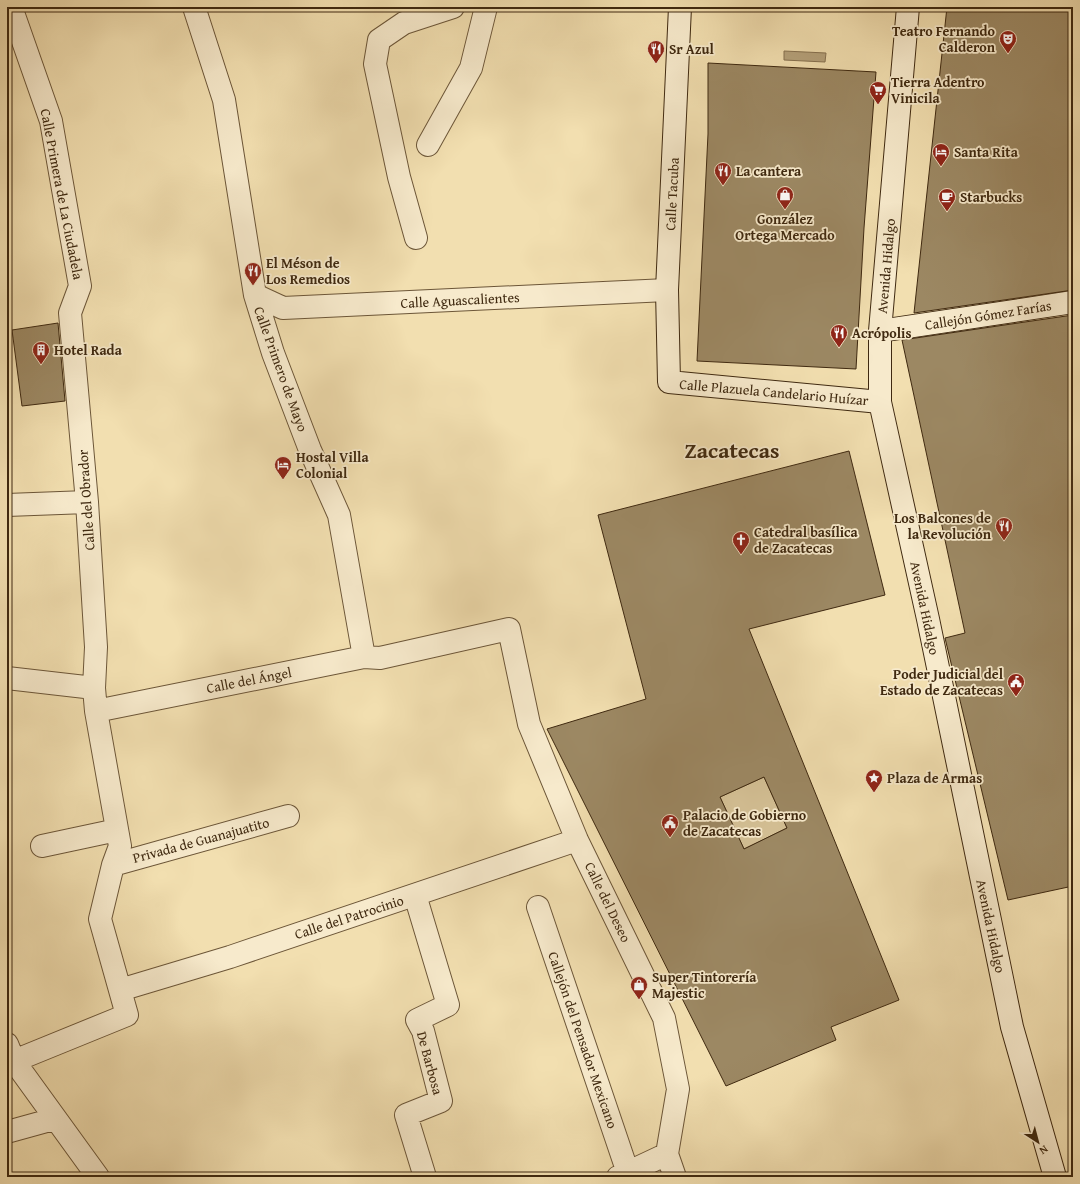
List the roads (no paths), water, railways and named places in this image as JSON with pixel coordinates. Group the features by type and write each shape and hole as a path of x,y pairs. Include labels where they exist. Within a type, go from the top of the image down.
{"street":[{"name":"Calle Primera de La Ciudadela","path":"11,7 51,121 80,286 70,313"},
{"name":"Calle Primero de Mayo","path":"194,7 224,100 255,295 272,353 310,450 339,515 364,657"},
{"path":"416,238 399,177 375,64 379,40 404,23 453,7"},
{"path":"428,145 471,68 486,7"},
{"name":"Calle Tacuba","path":"669,382 667,290 680,7"},
{"name":"Avenida Hidalgo","path":"908,7 880,331 880,402 928,619 1012,1027 1055,1177"},
{"name":"Calle Aguascalientes","path":"255,295 283,308 667,290"},
{"name":"Callejón Gómez Farías","path":"880,331 1073,302"},
{"name":"Calle del Obrador","path":"70,313 87,502 96,647 94,688"},
{"name":"Calle Plazuela Candelario Huízar","path":"669,382 880,402"},
{"path":"7,505 87,502"},
{"name":"Calle del Ángel","path":"96,711 364,657 380,658 510,629"},
{"name":"Calle del Deseo","path":"510,629 529,724 577,840 664,1018 678,1089 667,1154 675,1177"},
{"path":"7,678 94,688 96,711 120,846 113,864 100,919 127,1015 10,1053 91,1175"},
{"name":"Privada de Guanajuatito","path":"113,864 288,816"},
{"path":"42,846 117,830"},
{"name":"Calle del Patrocinio","path":"120,990 230,958 365,910 415,895 577,840"},
{"name":"De Barbosa","path":"415,895 448,1005 417,1020 423,1030 441,1101 406,1115 425,1177"},
{"name":"Callejón del Pensador Mexicano","path":"538,907 623,1175"},
{"path":"7,1132 54,1119"},
{"path":"623,1175 667,1154"}],"place":[{"name":"Teatro Fernando Calderon","path":"1008,54"},
{"name":"Sr Azul","path":"656,64"},
{"name":"Tierra Adentro Vinicila","path":"878,105"},
{"name":"Santa Rita","path":"941,167"},
{"name":"La cantera","path":"723,186"},
{"name":"González Ortega Mercado","path":"785,210"},
{"name":"Starbucks","path":"947,212"},
{"name":"El Méson de Los Remedios","path":"253,286"},
{"name":"Acrópolis","path":"839,348"},
{"name":"Hotel Rada","path":"41,365"},
{"name":"Hostal Villa Colonial","path":"283,480"},
{"name":"Los Balcones de la Revolución","path":"1004,541"},
{"name":"Catedral basílica de Zacatecas","path":"741,555"},
{"name":"Poder Judicial del Estado de Zacatecas","path":"1016,697"},
{"name":"Plaza de Armas","path":"874,793"},
{"name":"Palacio de Gobierno de Zacatecas","path":"670,838"},
{"name":"Super Tintorería Majestic","path":"639,1000"}],"district":[{"name":"Zacatecas","path":"732,450"}]}
